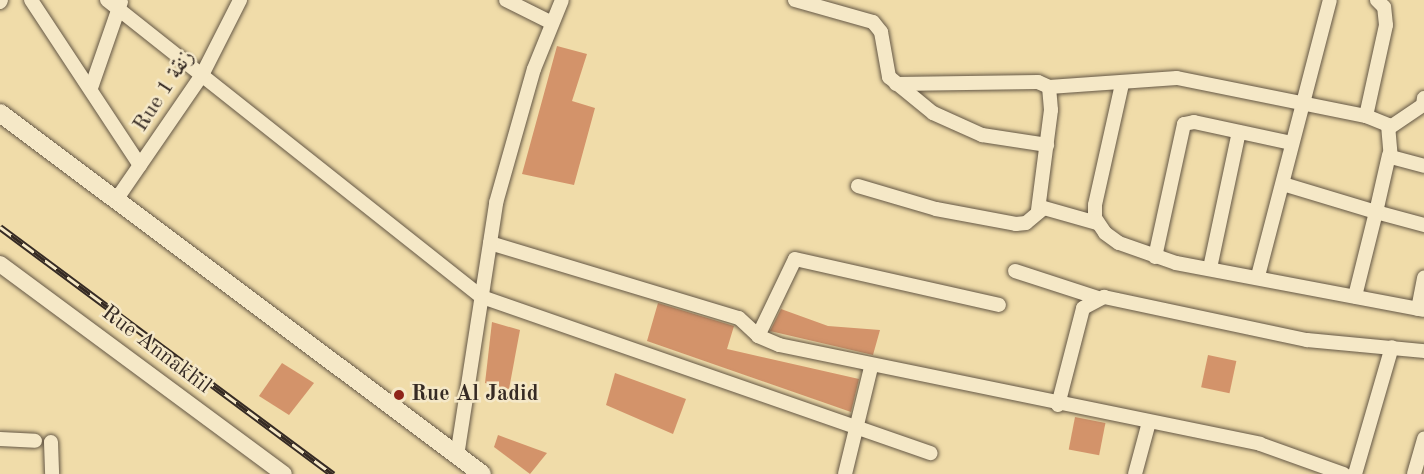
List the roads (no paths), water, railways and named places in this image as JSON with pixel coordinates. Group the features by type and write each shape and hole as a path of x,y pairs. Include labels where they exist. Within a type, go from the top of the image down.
{"main road":[{"path":"0,113 482,474"}],"street":[{"path":"31,0 140,165"},
{"name":"Rue 1 زنقة","path":"116,200 202,75 240,0"},
{"path":"506,0 552,23"},
{"path":"457,456 490,243 513,137 562,0"},
{"path":"795,0 873,22 880,32 885,67 896,84 958,128 1006,141 1047,145"},
{"path":"1257,276 1283,184 1280,178 1304,104 1330,0"},
{"path":"1366,116 1386,25 1384,7 1377,0"},
{"path":"91,88 116,3 202,75 482,297 857,430 931,453"},
{"path":"896,84 1038,82 1049,87 1122,84 1134,79 1177,78 1366,116 1389,128"},
{"path":"1097,223 1100,175 1122,84"},
{"path":"858,186 936,209 1016,224 1029,220 1038,210 1047,145 1049,87"},
{"path":"1389,128 1424,103"},
{"path":"1155,257 1184,124 1194,122 1291,143"},
{"path":"1355,297 1389,155 1389,128"},
{"path":"1210,268 1239,132"},
{"path":"1389,155 1424,166"},
{"path":"1283,184 1424,225"},
{"path":"1038,210 1066,212 1097,223 1119,243 1155,257 1421,309 1424,278"},
{"path":"490,243 739,318 758,336 871,367 1260,444 1344,474"},
{"path":"758,336 795,259 999,305"},
{"name":"Rue Annakhil","path":"0,264 284,474"},
{"path":"1015,271 1098,298 1307,340 1424,351"},
{"path":"1058,405 1083,308 1098,298"},
{"path":"1355,474 1392,347"},
{"path":"845,474 871,367"},
{"path":"1135,474 1149,422"},
{"path":"1414,474 1424,438"},
{"path":"0,439 34,441"},
{"path":"51,442 52,474"}],"railway":[{"path":"0,227 333,474"}],"place":[{"name":"Rue Al Jadid","path":"399,395"}]}
